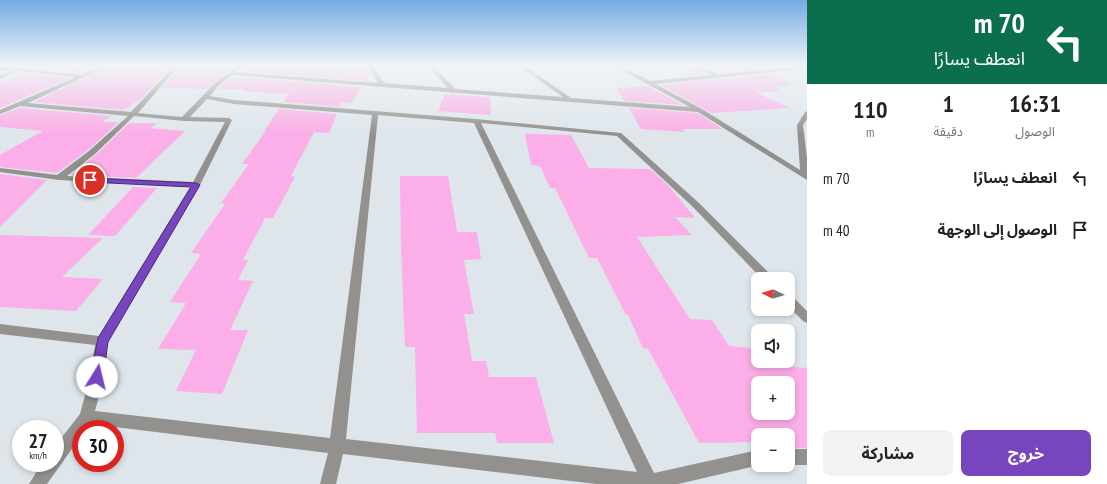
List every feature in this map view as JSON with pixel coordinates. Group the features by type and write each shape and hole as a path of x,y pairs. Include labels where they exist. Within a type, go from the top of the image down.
{"street":[{"path":"0,112 53,89"},
{"path":"59,178 86,159 134,114 157,89"},
{"path":"184,119 206,97 212,89"},
{"path":"432,89 700,110"},
{"path":"554,89 569,99"},
{"path":"660,89 700,110 806,177"},
{"path":"206,97 232,111"},
{"path":"19,104 184,119 232,111 375,113 476,120 619,134 696,205 762,272"},
{"path":"64,447 86,417 97,377 102,341 196,185 232,111"},
{"path":"328,484 338,446 375,113"},
{"path":"805,117 800,125 806,177"},
{"path":"476,120 655,483"},
{"path":"0,170 59,178 196,185"},
{"path":"795,305 807,318"},
{"path":"1,330 102,341"},
{"path":"86,417 655,483 751,460"},
{"path":"795,456 807,457"},
{"path":"37,484 46,472"}],"building":[{"path":"0,89 45,89 0,108"},
{"path":"62,89 151,89 141,99 123,110 34,102"},
{"path":"218,89 361,89 351,103 342,102 340,107 284,102 289,94 242,91 244,89"},
{"path":"617,89 652,89 683,105 624,101"},
{"path":"667,89 776,89 781,91 755,92 790,108 711,113"},
{"path":"445,94 490,97 491,115 438,111"},
{"path":"20,108 112,116 102,122 119,122 88,150 57,173 0,167 0,155 43,131 0,127 0,115"},
{"path":"629,108 698,113 722,129 682,129 685,132 641,129"},
{"path":"279,109 337,114 329,133 314,132 291,176 295,177 273,218 265,218 243,260 248,260 238,280 253,281 230,330 248,330 222,394 176,391 196,350 158,349 186,303 170,302 201,254 191,253 225,204 221,203 249,164 242,164 266,131 264,131"},
{"path":"129,123 157,123 151,128 185,131 136,178 71,175 96,155"},
{"path":"525,134 571,135 589,168 650,169 668,185 695,218 675,217 692,235 637,237 690,319 712,320 729,346 750,348 751,368 807,368 807,448 796,448 795,446 795,428 751,428 751,442 699,443 648,349 643,348 628,315 626,315 597,258 589,258 555,188 550,188 540,166 531,165"},
{"path":"0,174 47,180 0,227"},
{"path":"400,176 448,176 457,232 477,232 481,259 464,260 474,314 464,314 472,361 486,361 489,377 536,377 554,443 497,443 495,433 417,433 415,347 405,347"},
{"path":"133,187 157,188 115,236 88,235"},
{"path":"0,235 103,238 62,277 103,279 76,311 0,307"}],"route":[{"path":"90,180 196,185 102,341 97,377"}]}
